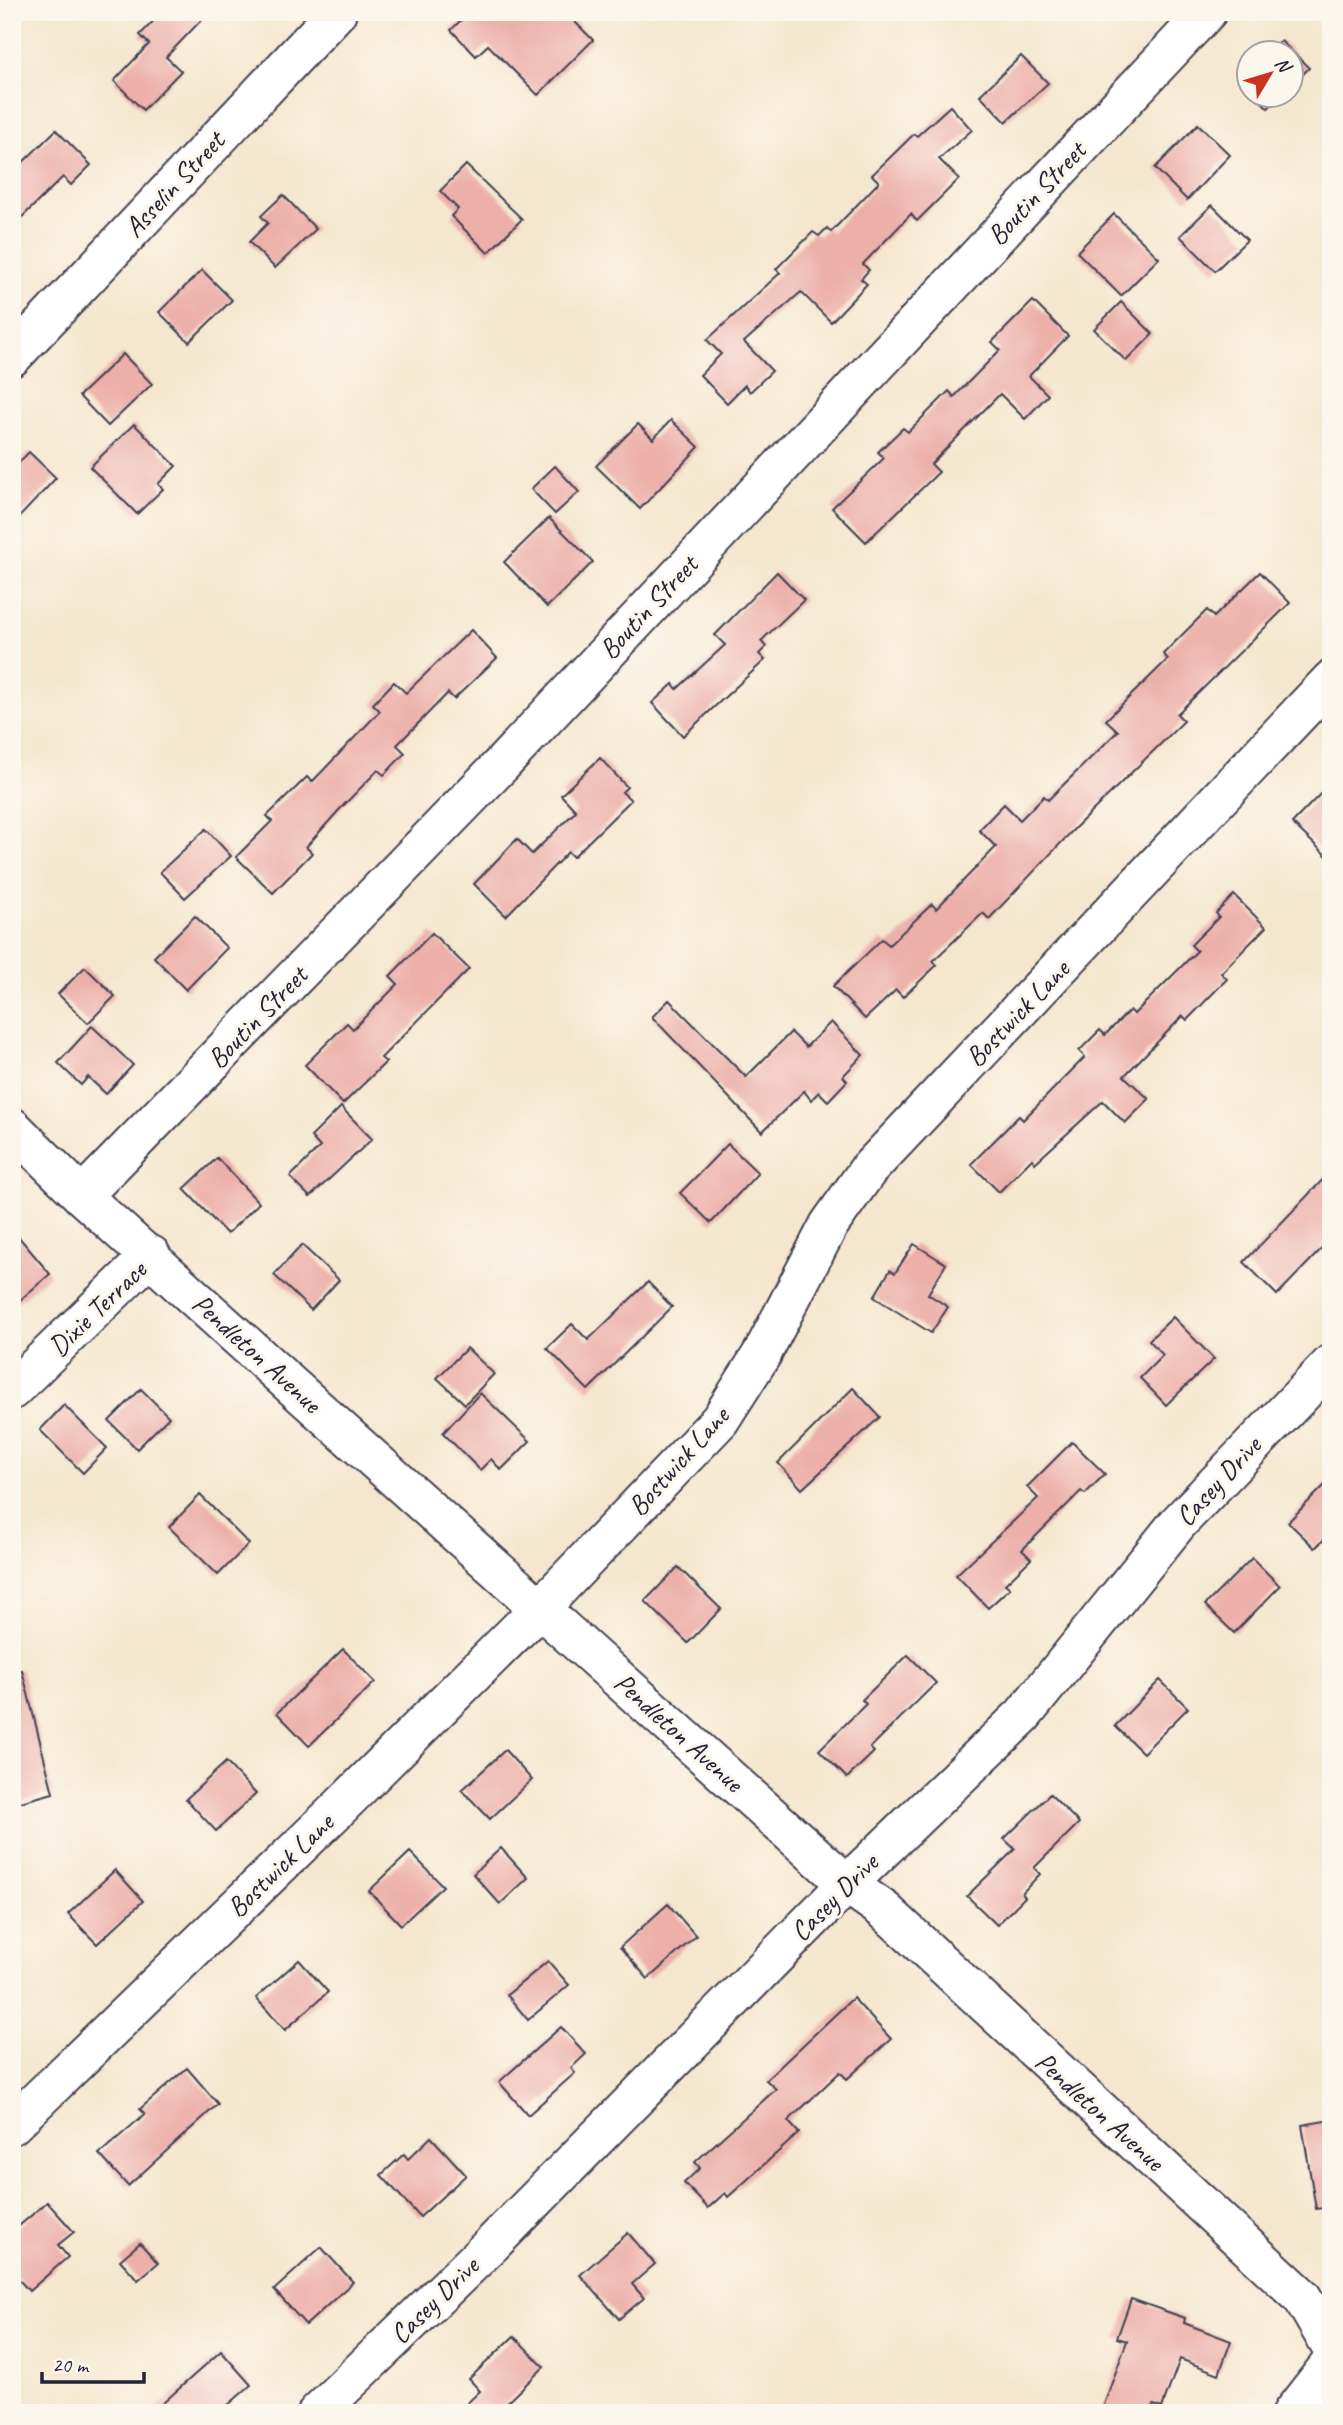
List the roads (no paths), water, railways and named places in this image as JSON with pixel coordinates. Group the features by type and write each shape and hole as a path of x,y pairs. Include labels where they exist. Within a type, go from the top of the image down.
{"street":[{"name":"Asselin Street","path":"12,357 337,12"},
{"name":"Boutin Street","path":"82,1196 505,761 1207,12"},
{"name":"Bostwick Lane","path":"12,2125 329,1818 541,1607 720,1420 762,1354 829,1225 868,1170 1331,680"},
{"name":"Pendleton Avenue","path":"12,1128 82,1196 151,1255 847,1884 884,1910 1301,2298 1331,2347"},
{"name":"Dixie Terrace","path":"12,1390 151,1255"},
{"name":"Casey Drive","path":"317,2413 493,2244 847,1884 1023,1715 1178,1522 1331,1363"},
{"path":"1292,2413 1331,2363"}]}
